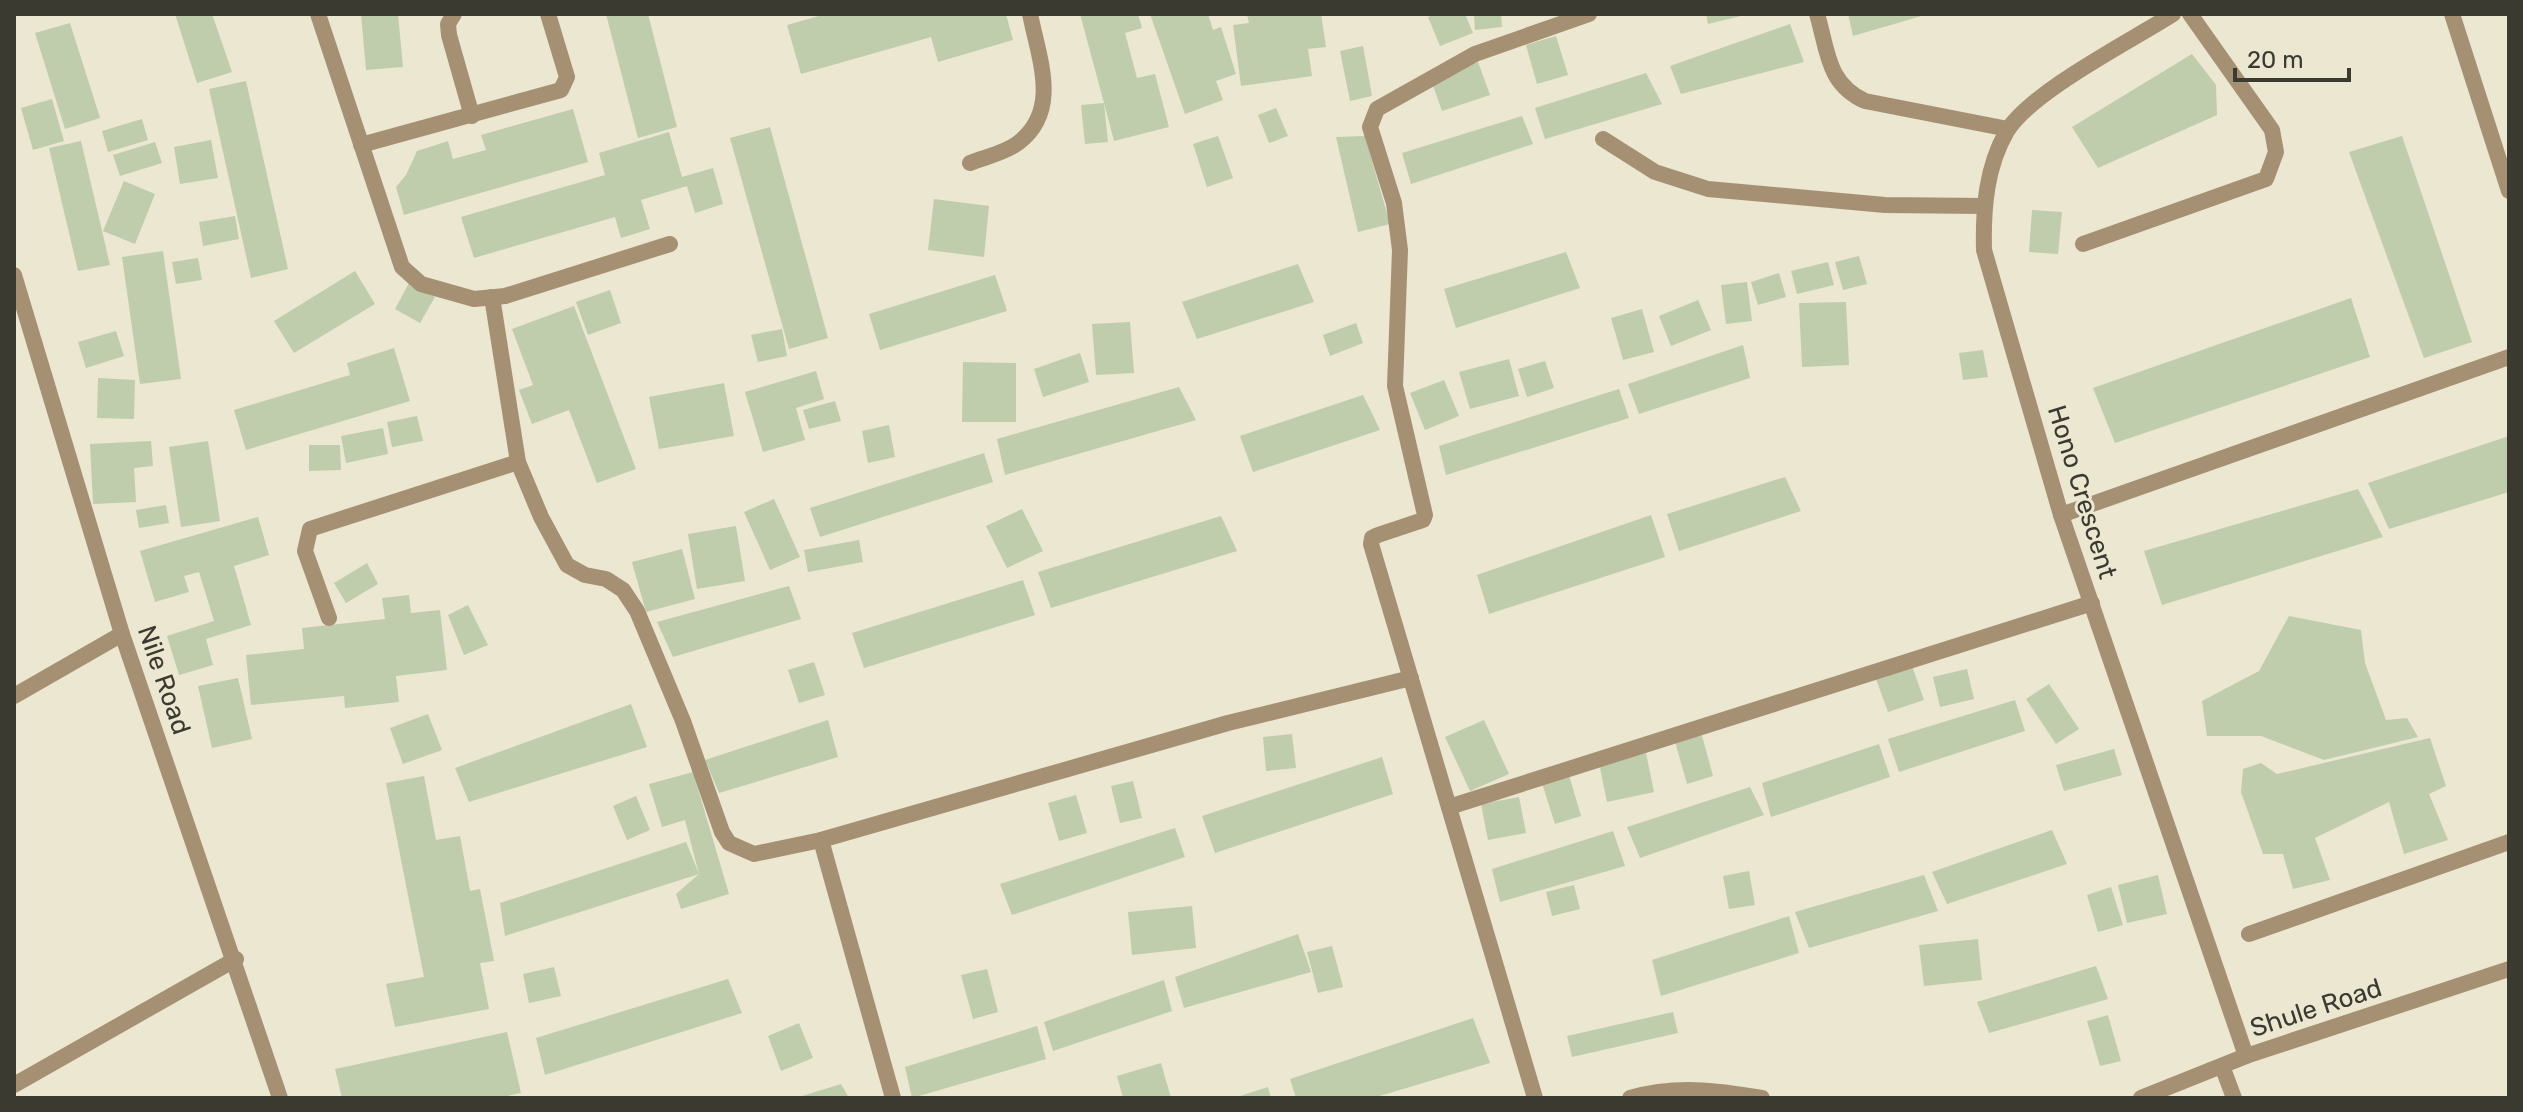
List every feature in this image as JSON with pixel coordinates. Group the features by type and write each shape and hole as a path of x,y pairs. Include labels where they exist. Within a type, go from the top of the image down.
{"street":[{"path":"318,14 402,267 421,284 449,295 474,299 492,297 670,244"},
{"path":"454,14 448,24 449,35 472,116"},
{"path":"361,145 561,90 567,77 548,14"},
{"path":"970,163 1016,145 1034,128 1044,109 1045,88 1030,14"},
{"path":"1535,1098 1371,544 1378,535 1423,520 1425,515 1395,386 1400,250 1394,203 1370,127 1377,109 1475,54 1589,14"},
{"path":"1817,14 1836,80 1845,92 1865,101 2008,129"},
{"name":"Hono Crescent","path":"2173,14 2149,21 2039,98 2008,129 1991,171 1983,206 1984,250 2061,515 2246,1056"},
{"path":"2083,244 2266,179 2276,152 2272,130 2190,14"},
{"path":"2452,14 2509,191"},
{"path":"1603,139 1655,172 1708,189 1885,205 1983,206"},
{"name":"Nile Road","path":"14,275 122,634 236,959 280,1098"},
{"path":"492,297 518,462 567,565 585,575 606,579 623,590 637,611 683,721 722,832 729,843 754,854 821,840 1228,723 1411,678"},
{"path":"2061,515 2509,357"},
{"path":"329,618 305,551 310,529 518,462"},
{"path":"1449,807 2092,603"},
{"path":"14,696 122,634"},
{"path":"821,840 893,1098"},
{"path":"2249,934 2509,842"},
{"path":"14,1085 236,959"},
{"name":"Shule Road","path":"2141,1098 2246,1056 2509,969"},
{"path":"2222,1066 2234,1098"},
{"path":"1630,1098 1656,1091 1703,1088 1762,1098"}],"building":[{"path":"175,14 212,14 232,72 197,83"},
{"path":"361,14 398,14 403,67 366,70"},
{"path":"606,14 648,14 677,127 638,138"},
{"path":"826,14 1006,14 1013,40 938,62 931,37 801,74 787,25"},
{"path":"1080,14 1138,14 1142,28 1125,33 1137,78 1155,74 1169,127 1114,141"},
{"path":"1150,14 1208,14 1213,30 1221,27 1236,74 1216,81 1223,100 1185,114"},
{"path":"1247,14 1321,14 1326,47 1308,49 1312,76 1241,86 1233,25 1249,23"},
{"path":"1465,14 1473,33 1440,46 1428,17"},
{"path":"1474,14 1501,14 1502,27 1475,30"},
{"path":"1706,14 1745,14 1745,15 1708,24"},
{"path":"1848,14 1925,14 1925,15 1853,36"},
{"path":"70,23 100,118 65,129 35,33"},
{"path":"1790,24 1804,62 1681,94 1670,66"},
{"path":"1556,36 1568,75 1537,84 1526,45"},
{"path":"1363,46 1372,96 1350,101 1340,51"},
{"path":"2192,54 2216,85 2217,115 2098,168 2072,127"},
{"path":"1478,62 1490,95 1442,111 1431,80"},
{"path":"1646,73 1662,104 1545,139 1535,108"},
{"path":"246,81 288,269 251,278 209,89"},
{"path":"52,99 64,141 33,150 21,108"},
{"path":"1104,103 1108,142 1085,144 1081,105"},
{"path":"1276,108 1288,136 1269,143 1258,115"},
{"path":"573,109 588,162 404,215 396,187 406,175 417,151 448,141 453,159 486,150 481,135"},
{"path":"1522,116 1533,144 1411,184 1402,153"},
{"path":"142,119 148,140 108,152 102,131"},
{"path":"770,127 828,338 789,349 730,138"},
{"path":"669,132 682,177 713,168 723,204 695,213 687,186 641,200 650,229 621,238 615,217 474,258 461,217 605,175 599,153"},
{"path":"1218,136 1233,178 1207,187 1193,144"},
{"path":"1365,136 1390,224 1358,232 1336,137"},
{"path":"2402,136 2472,342 2424,358 2349,152"},
{"path":"211,140 218,178 180,184 174,147"},
{"path":"81,141 110,265 78,271 49,148"},
{"path":"155,142 162,163 120,176 113,155"},
{"path":"124,181 155,194 135,244 103,231"},
{"path":"934,199 989,206 984,257 928,250"},
{"path":"2032,210 2062,212 2058,254 2029,252"},
{"path":"235,216 239,239 203,246 199,222"},
{"path":"163,251 181,379 140,384 122,257"},
{"path":"1566,252 1580,288 1456,328 1444,289"},
{"path":"1859,256 1867,284 1843,290 1835,262"},
{"path":"198,258 202,280 176,284 172,262"},
{"path":"1828,262 1834,285 1797,294 1791,271"},
{"path":"1298,264 1314,302 1197,339 1182,302"},
{"path":"355,271 375,304 294,353 274,321"},
{"path":"1779,273 1786,297 1758,305 1751,282"},
{"path":"995,275 1007,311 880,350 869,314"},
{"path":"1747,282 1752,321 1726,324 1721,285"},
{"path":"409,283 435,297 420,323 395,309"},
{"path":"610,290 621,323 588,335 576,302"},
{"path":"2351,298 2370,357 2115,443 2093,388"},
{"path":"1698,300 1711,330 1671,346 1659,316"},
{"path":"1846,302 1849,365 1802,367 1799,303"},
{"path":"574,306 636,469 597,483 569,410 532,424 519,390 533,385 512,329"},
{"path":"1642,309 1654,352 1623,360 1611,318"},
{"path":"1130,322 1134,373 1096,375 1092,324"},
{"path":"1356,323 1363,343 1330,356 1323,335"},
{"path":"782,329 787,356 758,362 751,335"},
{"path":"116,331 124,356 86,368 78,342"},
{"path":"1743,345 1750,378 1639,414 1628,384"},
{"path":"394,348 410,401 246,450 234,410 350,375 347,363"},
{"path":"1983,350 1988,377 1963,380 1959,353"},
{"path":"1080,353 1089,382 1043,397 1034,369"},
{"path":"1509,359 1519,396 1470,409 1459,372"},
{"path":"1545,361 1554,388 1527,397 1518,369"},
{"path":"963,362 1016,363 1016,422 962,422"},
{"path":"816,371 824,399 796,408 805,440 763,452 745,392"},
{"path":"98,378 135,380 134,419 97,418"},
{"path":"1444,380 1459,416 1425,430 1410,393"},
{"path":"724,383 734,436 659,449 649,397"},
{"path":"1179,387 1196,420 1005,475 997,439"},
{"path":"1619,389 1629,418 1446,475 1439,446"},
{"path":"1363,395 1380,430 1253,472 1240,436"},
{"path":"835,401 841,421 809,429 803,410"},
{"path":"417,416 423,441 392,447 387,422"},
{"path":"889,425 895,457 868,463 862,431"},
{"path":"383,428 388,454 346,463 341,436"},
{"path":"2509,436 2509,492 2389,529 2368,483"},
{"path":"151,441 153,466 134,468 136,502 93,504 90,444"},
{"path":"208,441 220,521 181,527 169,447"},
{"path":"309,445 340,445 341,470 309,471"},
{"path":"984,453 993,482 820,537 810,508"},
{"path":"1785,477 1801,511 1679,551 1667,514"},
{"path":"2358,489 2383,537 2162,605 2144,551"},
{"path":"774,499 800,557 770,570 744,512"},
{"path":"166,505 169,523 139,528 136,510"},
{"path":"1022,509 1043,551 1007,568 986,526"},
{"path":"1651,515 1665,557 1489,614 1477,575"},
{"path":"1221,516 1237,551 1051,608 1038,572"},
{"path":"258,517 269,555 234,566 251,625 206,639 213,665 179,675 167,636 214,621 199,572 184,576 189,592 155,602 140,551"},
{"path":"736,526 745,581 697,589 688,534"},
{"path":"859,540 863,562 808,572 804,550"},
{"path":"682,549 695,599 646,612 632,562"},
{"path":"367,563 378,584 346,603 334,583"},
{"path":"1023,580 1035,615 864,668 852,633"},
{"path":"789,586 801,619 673,657 657,622"},
{"path":"409,595 411,613 440,610 447,670 396,676 399,702 345,708 344,696 251,705 246,655 304,649 302,628 385,619 382,598"},
{"path":"468,605 488,645 464,655 448,615"},
{"path":"2289,616 2361,630 2365,663 2386,720 2407,718 2418,737 2324,760 2261,736 2207,736 2202,701 2259,671"},
{"path":"814,662 825,695 799,703 788,670"},
{"path":"1912,666 1924,700 1888,712 1876,679"},
{"path":"1967,669 1974,699 1940,707 1933,677"},
{"path":"238,678 252,739 212,748 198,686"},
{"path":"2049,684 2079,729 2056,744 2026,699"},
{"path":"2015,700 2025,731 1899,772 1888,739"},
{"path":"631,704 647,747 469,802 455,768"},
{"path":"428,714 442,750 403,764 390,728"},
{"path":"828,720 838,757 719,793 705,760"},
{"path":"1484,720 1509,774 1470,791 1445,737"},
{"path":"1701,732 1713,776 1687,784 1674,738"},
{"path":"1292,734 1296,768 1266,771 1263,737"},
{"path":"2430,738 2446,786 2429,794 2448,840 2404,854 2389,802 2315,838 2330,880 2293,889 2283,854 2263,854 2241,792 2243,769 2261,763 2277,774"},
{"path":"1879,744 1890,777 1771,817 1762,783"},
{"path":"2114,749 2122,775 2064,791 2056,765"},
{"path":"1646,753 1654,792 1607,802 1599,763"},
{"path":"1382,757 1393,794 1215,853 1202,816"},
{"path":"693,772 729,894 681,909 676,894 699,874 685,820 662,827 649,784"},
{"path":"1569,775 1581,816 1555,824 1542,783"},
{"path":"424,776 436,840 460,836 470,891 480,889 494,961 480,963 489,1009 395,1027 386,984 424,977 386,783"},
{"path":"1133,781 1142,818 1120,823 1111,786"},
{"path":"1750,787 1764,815 1640,858 1627,827"},
{"path":"1076,795 1087,833 1059,841 1048,803"},
{"path":"636,796 650,830 627,840 613,806"},
{"path":"1519,797 1526,833 1488,840 1481,804"},
{"path":"1175,828 1185,857 1012,915 1000,884"},
{"path":"2052,830 2067,864 1947,904 1932,872"},
{"path":"1613,831 1625,866 1500,902 1492,869"},
{"path":"686,842 699,874 505,936 500,903"},
{"path":"1749,871 1755,905 1729,909 1723,876"},
{"path":"1924,875 1938,911 1809,948 1795,912"},
{"path":"2158,875 2167,914 2127,923 2118,885"},
{"path":"1574,885 1580,909 1552,916 1546,892"},
{"path":"2111,887 2123,925 2098,932 2087,895"},
{"path":"1192,906 1196,948 1132,955 1128,912"},
{"path":"1789,916 1799,953 1661,996 1652,960"},
{"path":"1298,934 1311,972 1184,1008 1175,977"},
{"path":"1978,939 1982,980 1924,986 1919,945"},
{"path":"1332,946 1343,987 1318,993 1307,952"},
{"path":"2096,966 2108,999 1989,1033 1977,1002"},
{"path":"554,967 561,996 529,1003 523,974"},
{"path":"987,969 998,1012 973,1019 961,975"},
{"path":"728,979 742,1013 545,1075 536,1038"},
{"path":"1164,980 1172,1011 1053,1051 1044,1022"},
{"path":"1673,1012 1678,1033 1572,1057 1567,1036"},
{"path":"2108,1015 2121,1061 2100,1066 2087,1021"},
{"path":"1473,1018 1490,1063 1373,1098 1296,1098 1290,1079"},
{"path":"799,1023 813,1058 781,1071 768,1036"},
{"path":"1037,1026 1046,1059 912,1098 905,1067"},
{"path":"507,1032 521,1093 498,1098 342,1098 335,1069"},
{"path":"1161,1063 1171,1098 1123,1098 1117,1076"},
{"path":"841,1084 849,1098 799,1098 799,1097"},
{"path":"1268,1087 1271,1098 1237,1098 1237,1097"}]}
